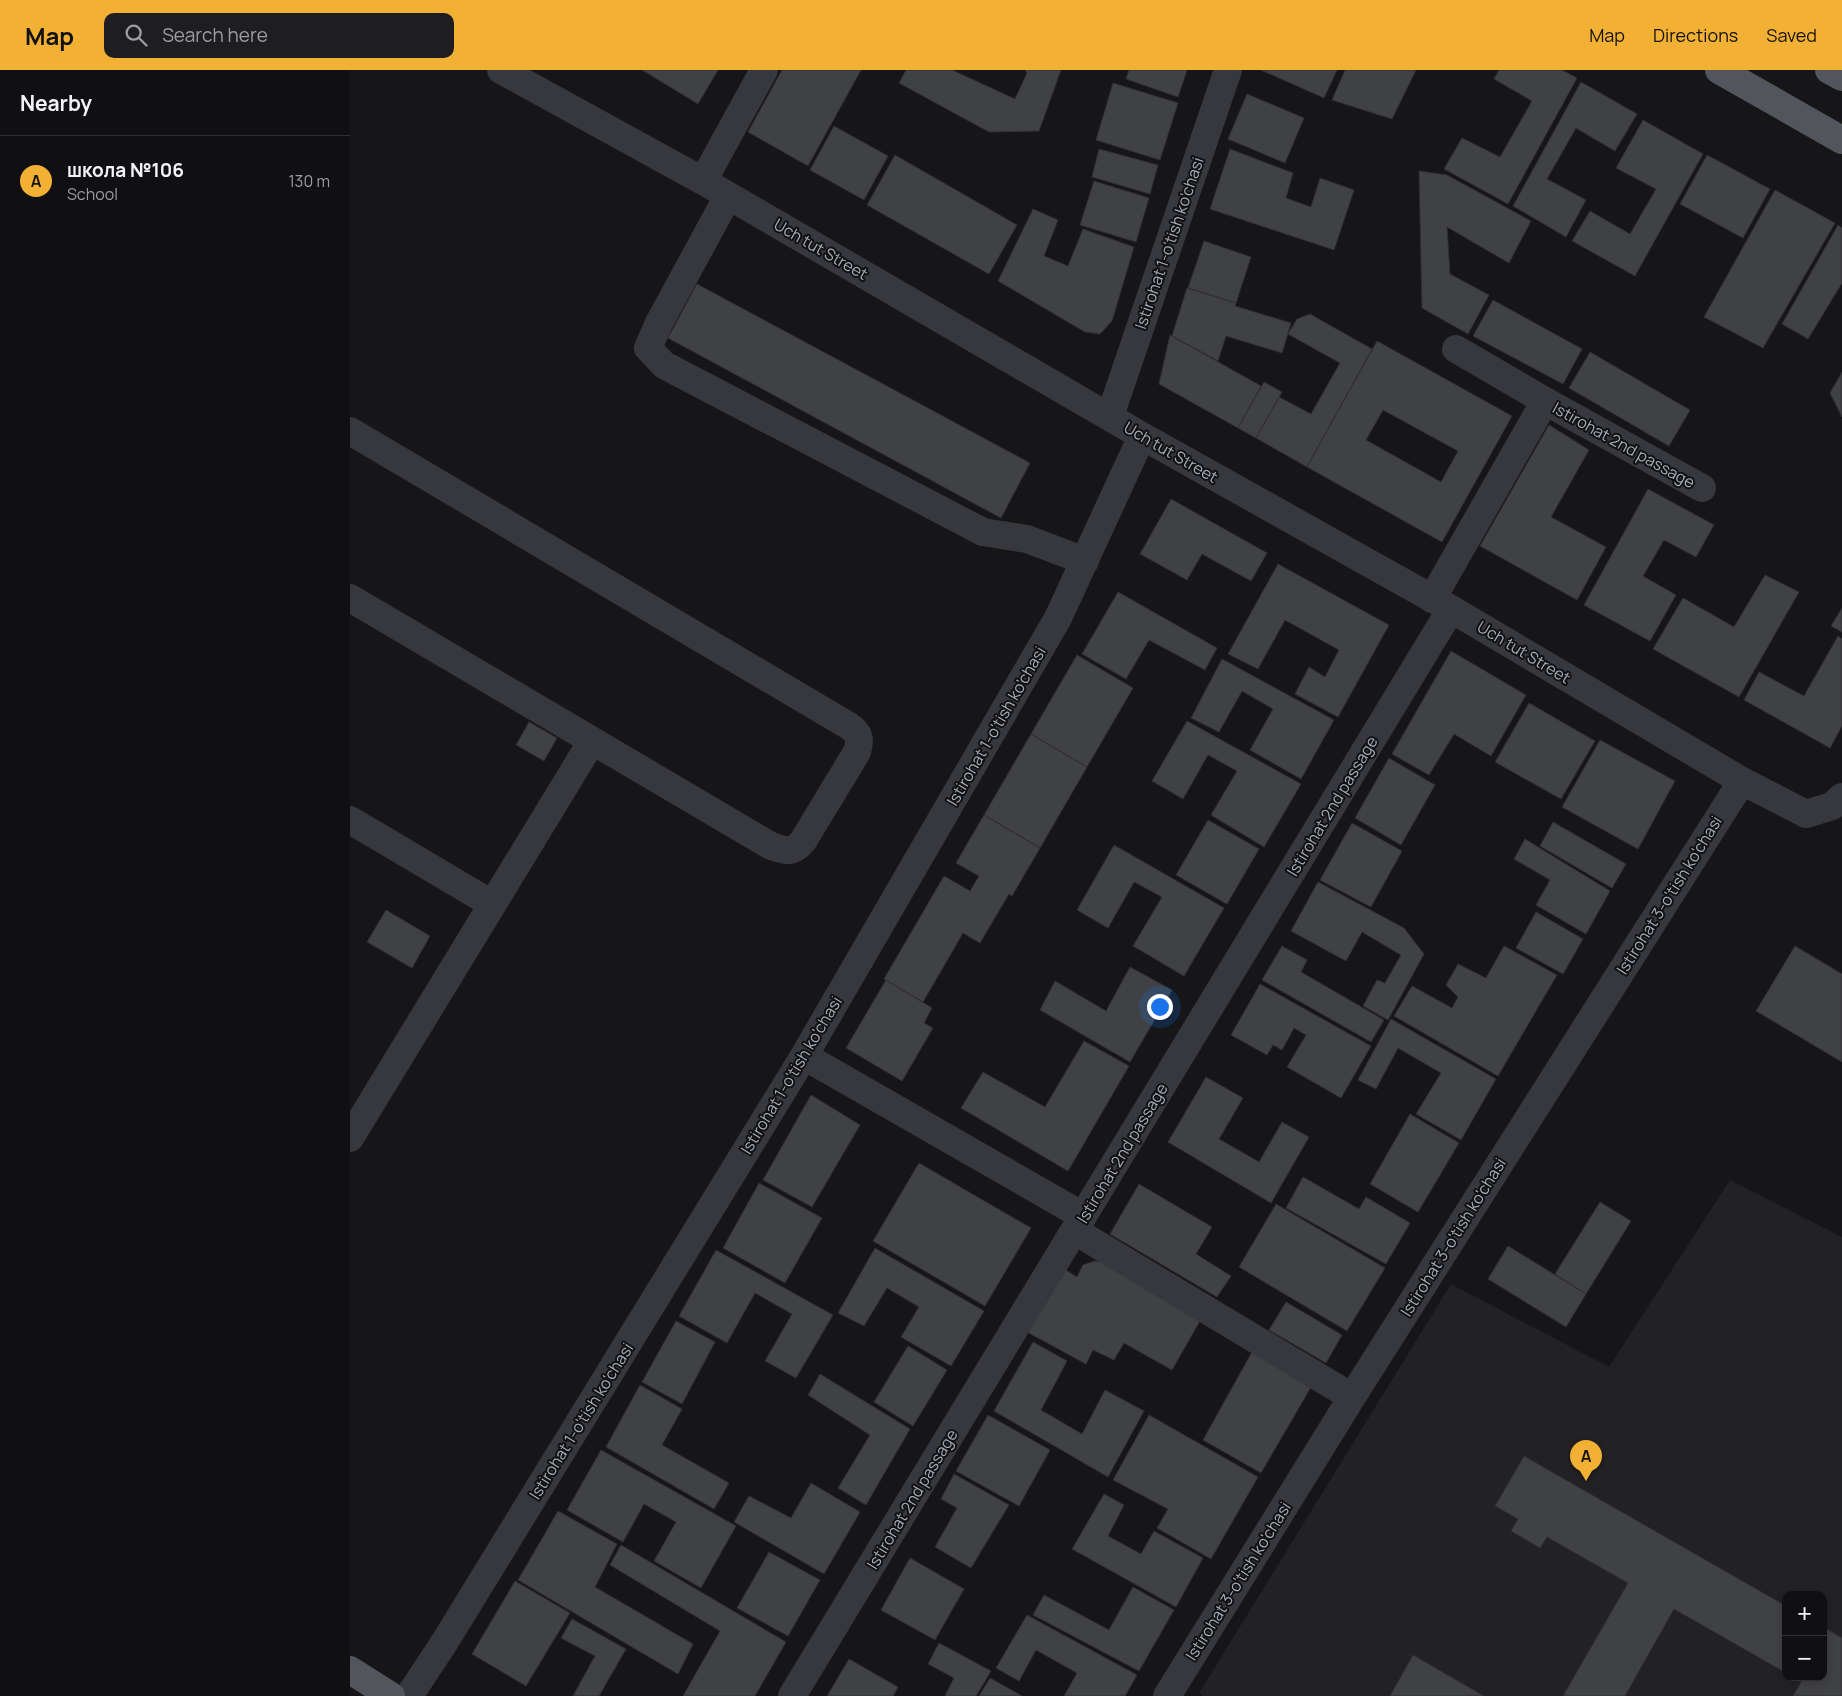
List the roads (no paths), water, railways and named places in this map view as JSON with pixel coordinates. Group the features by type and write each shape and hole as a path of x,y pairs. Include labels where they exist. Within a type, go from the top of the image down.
{"main road":[{"path":"1719,70 1842,140"},
{"path":"1829,70 1842,77"},
{"path":"350,1670 391,1696"}],"street":[{"name":"Uch tut Street","path":"501,70 703,181 1142,436 1442,604 1742,781 1806,814 1832,806 1842,797"},
{"path":"703,181 764,70"},
{"name":"Istirohat 1-o'tish ko'chasi","path":"1110,416 1228,70"},
{"path":"728,196 658,323 648,348 653,354 664,365 983,532 1027,539 1085,561"},
{"name":"Istirohat 2nd passage","path":"1456,349 1702,488"},
{"name":"Istirohat 2nd passage","path":"792,1696 1079,1223 1442,604 1545,401"},
{"path":"350,432 849,726 857,732 860,742 857,752 803,841 797,848 786,851 772,846 350,598"},
{"name":"Istirohat 1-o'tish ko'chasi","path":"409,1696 444,1643 804,1056 1054,626 1142,436"},
{"path":"350,1138 592,741"},
{"name":"Istirohat 3-o'tish ko'chasi","path":"1167,1696 1352,1397 1742,781"},
{"path":"350,820 492,904"},
{"path":"804,1056 1079,1223 1352,1397"}],"place":[{"name":"школа №106","path":"1586,1481"}]}
